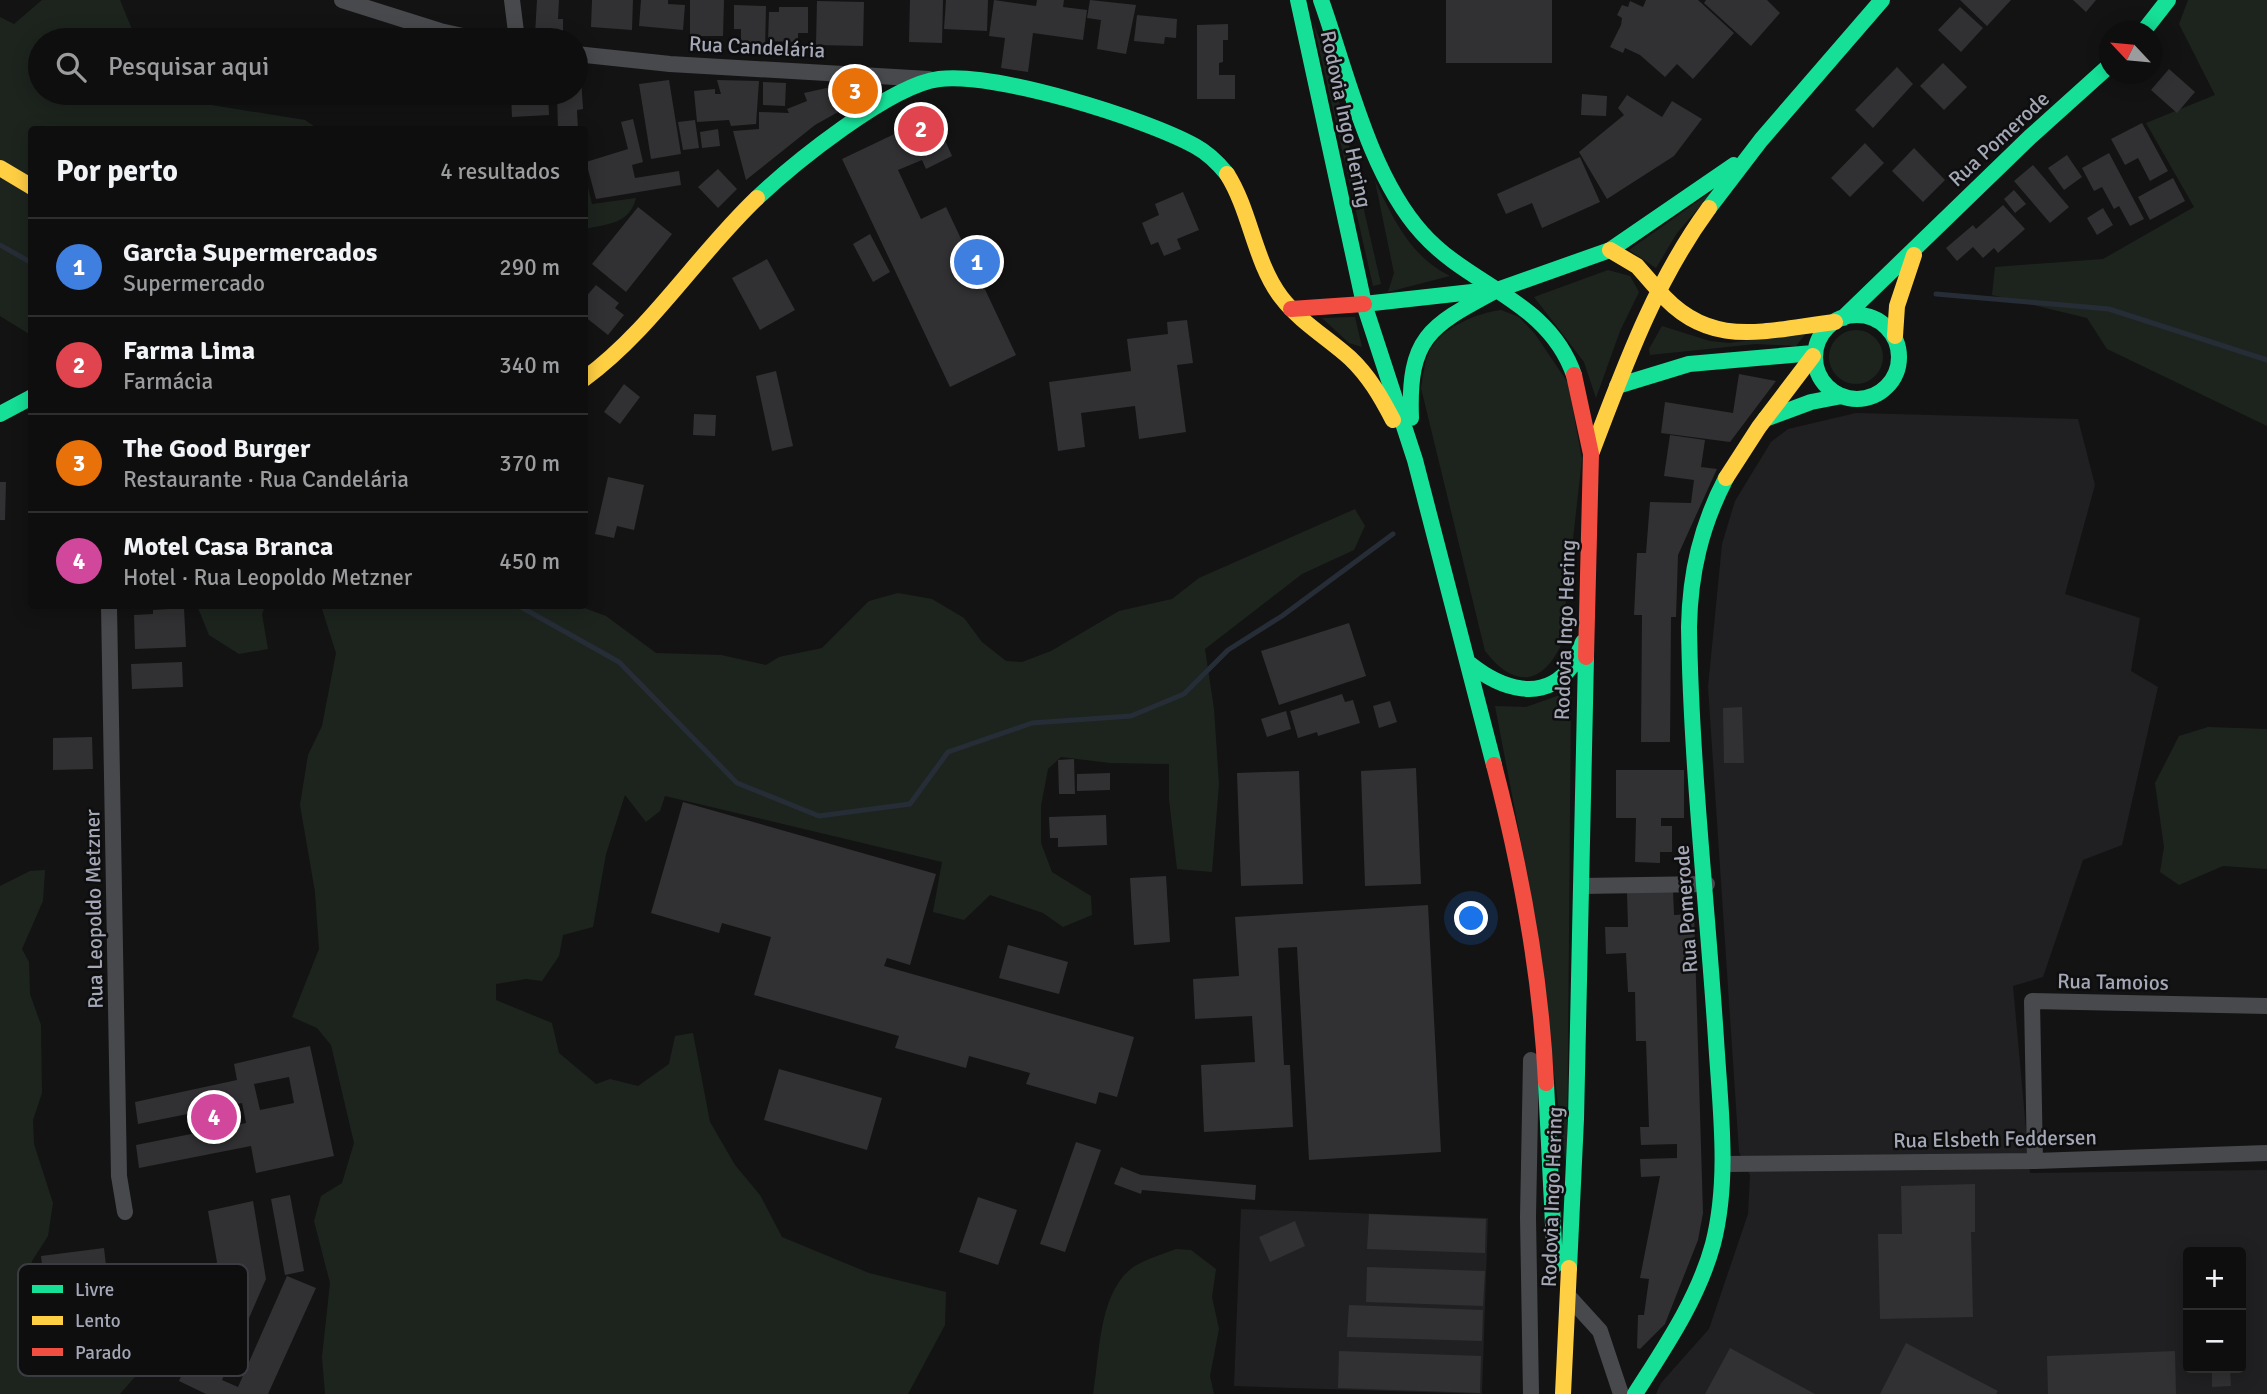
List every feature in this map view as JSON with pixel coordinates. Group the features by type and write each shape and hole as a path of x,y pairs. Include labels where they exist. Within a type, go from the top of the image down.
{"main road":[{"name":"Rodovia Ingo Hering","path":"1298,0 1364,304 1415,460 1470,664 1507,816 1537,980 1544,1045 1556,1299 1564,1356"},
{"name":"Rodovia Ingo Hering","path":"1321,0 1384,171 1406,213 1425,236 1455,264 1537,317 1558,341 1570,364 1580,395 1591,454 1570,1298 1563,1394"},
{"path":"1591,454 1658,290 1749,154 1882,0"},
{"path":"2152,21 2168,0"},
{"name":"Rua Pomerode","path":"1839,320 2099,74"},
{"path":"588,376 617,353 728,226 776,181 851,125 909,91 937,79 1009,87 1090,107 1139,120 1199,146 1215,159 1241,198 1268,270 1291,309 1357,365 1373,384 1415,460"},
{"path":"1415,460 1410,372 1414,355 1429,331 1497,290 1610,250 1749,154"},
{"path":"0,168 28,185"},
{"name":"Rua Pomerode","path":"1895,336 1897,306 1918,246"},
{"path":"1610,250 1631,259 1648,274 1658,290 1684,318 1717,332 1865,316 1895,336 1900,363 1895,378 1882,390 1869,396 1842,396 1811,402 1765,419"},
{"path":"1291,309 1497,290"},
{"path":"1839,320 1819,339 1813,354 1816,372 1826,386 1842,396"},
{"path":"1617,386 1651,372 1682,364 1720,358 1813,354"},
{"name":"Rua Pomerode","path":"1635,1394 1678,1327 1698,1286 1713,1243 1723,1164 1707,884 1693,729 1690,621 1695,559 1713,503 1744,447 1813,354"},
{"path":"0,414 28,399"},
{"path":"1470,664 1487,680 1506,688 1526,691 1544,687 1571,667 1585,636"}],"street":[{"path":"342,0 428,28"},
{"path":"512,0 516,28"},
{"name":"Rua Candelária","path":"588,55 670,64 937,79"},
{"name":"Rua Leopoldo Metzner","path":"109,609 119,1176 125,1212"},
{"path":"1581,886 1707,884"},
{"name":"Rua Tamoios","path":"2035,1161 2032,1002 2267,1006"},
{"name":"Rodovia Ingo Hering","path":"1531,1060 1528,1217 1531,1394"},
{"name":"Rua Elsbeth Feddersen","path":"1723,1164 2035,1161 2267,1153"},
{"path":"1570,1298 1600,1331 1622,1394"}],"shaded area":[{"path":"42,0 120,0 131,28 28,28 28,105 212,105 305,120 314,126 28,126 28,333 0,316 0,17 14,24"},
{"path":"2188,0 2267,0 2267,426 2107,349 2087,318 1992,295 1995,267 2103,259 2194,207 2146,123 2215,95 2179,24"},
{"path":"1313,22 1332,71 1381,284 1373,286"},
{"path":"1375,181 1405,236 1424,258 1450,276 1388,292 1394,273"},
{"path":"588,187 592,204 636,198 629,213 609,224 588,228"},
{"path":"1715,189 1677,233 1656,268 1629,250"},
{"path":"1608,270 1630,276 1639,292 1620,331 1596,398 1584,362 1534,297"},
{"path":"1501,310 1519,317 1535,334 1568,383 1582,459 1561,645 1545,669 1526,677 1506,671 1485,651 1421,388 1428,355 1440,337 1469,319"},
{"path":"1355,317 1362,347 1349,343 1322,318"},
{"path":"1662,326 1710,341 1729,343 1807,332 1796,346 1756,344 1650,355 1649,349"},
{"path":"1856,330 1875,338 1883,357 1875,376 1856,384 1837,376 1829,357 1837,338"},
{"path":"1856,413 2078,419 2095,485 2065,594 2140,618 2131,671 2158,687 2122,845 2083,860 2043,977 2013,986 2030,1173 2267,1170 2267,1394 1656,1394 1661,1383 1709,1329 1748,1214 1750,1175 1739,1152 1708,687 1722,544 1735,501 1771,442 1788,429"},
{"path":"1355,509 1365,526 1354,550 1302,574 1205,649 1214,709 1219,784 1212,872 1177,869 1169,799 1169,764 1110,763 1061,757 1048,769 1041,806 1041,843 1052,872 1091,896 1092,915 1063,927 1043,913 990,895 964,920 933,912 942,862 665,796 660,811 646,822 625,795 606,854 593,927 563,935 559,956 542,981 526,979 496,984 496,1000 552,1023 559,1053 596,1084 610,1079 638,1086 669,1064 675,1036 693,1033 710,1122 735,1165 760,1195 782,1237 869,1273 946,1292 945,1325 908,1394 325,1394 322,1357 330,1283 314,1221 321,1196 342,1183 354,1143 331,1045 317,1028 292,1017 319,949 315,892 300,805 308,755 322,726 336,653 322,609 587,609 606,616 656,653 721,655 766,665 779,657 822,648 869,601 898,593 932,599 964,618 982,642 1006,661 1022,662 1051,651 1119,611 1172,599 1199,578"},
{"path":"198,609 264,609 262,614 268,649 239,654 209,635"},
{"path":"1571,691 1567,1173 1530,889 1495,706 1526,707"},
{"path":"2208,727 2267,729 2267,869 2223,866 2179,885 2160,872 2164,847 2155,783 2179,736"},
{"path":"45,870 43,901 22,949 29,962 30,994 41,1025 42,1093 33,1120 34,1144 53,1203 48,1236 32,1264 18,1264 18,1376 136,1376 120,1394 0,1394 0,886 30,871"},
{"path":"1241,1209 1488,1218 1482,1394 1234,1386"},
{"path":"1176,1249 1191,1250 1216,1269 1212,1297 1219,1329 1210,1376 1214,1394 1093,1394 1103,1324 1114,1291 1123,1277 1135,1266"}],"building":[{"path":"537,0 559,0 558,19 563,19 563,28 535,28"},
{"path":"592,0 633,0 632,30 591,27"},
{"path":"641,0 668,0 668,4 685,5 683,30 639,26"},
{"path":"690,0 724,0 723,36 690,36"},
{"path":"910,0 943,0 942,43 909,42"},
{"path":"946,0 988,0 987,31 944,29"},
{"path":"994,0 1036,6 1037,0 1064,0 1063,7 1087,10 1083,40 1033,33 1028,72 1001,68 1005,38 989,36"},
{"path":"1090,0 1136,5 1126,54 1097,49 1101,20 1087,18"},
{"path":"1446,0 1552,0 1552,63 1446,63"},
{"path":"1646,0 1698,0 1734,33 1693,79 1677,64 1665,77 1640,55 1625,48 1623,53 1610,47 1621,25 1622,18 1617,15 1622,5 1628,7 1630,1 1643,7"},
{"path":"1706,0 1767,0 1780,13 1751,46 1704,3"},
{"path":"1960,0 2011,0 1987,26"},
{"path":"2073,0 2096,0 2086,12"},
{"path":"817,1 864,2 863,46 816,45"},
{"path":"734,5 766,6 765,51 741,51 741,29 734,29"},
{"path":"779,7 808,7 808,33 798,33 798,42 768,41 769,12 779,12"},
{"path":"1960,7 1983,28 1961,52 1938,30"},
{"path":"1137,15 1177,19 1176,38 1165,37 1164,44 1134,41"},
{"path":"1228,24 1228,40 1223,40 1223,62 1219,63 1219,75 1235,75 1235,99 1197,99 1197,25"},
{"path":"1943,63 1967,87 1944,110 1920,86"},
{"path":"1897,67 1913,84 1873,128 1855,110"},
{"path":"2169,69 2195,92 2177,113 2151,90 2156,84 2162,84 2162,77"},
{"path":"669,80 681,154 651,159 639,84"},
{"path":"717,80 759,81 756,124 731,126 729,120 697,122 694,91 715,89 715,94 721,94"},
{"path":"858,81 863,98 815,125 746,180 733,131 759,129 759,112 789,113 787,109 807,101 804,93"},
{"path":"763,82 786,83 785,106 763,105"},
{"path":"1582,94 1607,96 1606,116 1581,115"},
{"path":"1627,95 1662,117 1672,101 1702,119 1674,156 1607,199 1579,152 1624,115 1618,108"},
{"path":"512,105 549,105 549,115 512,117"},
{"path":"557,105 583,105 583,109 577,110 578,126 558,126"},
{"path":"935,118 952,156 926,169 922,160 898,170 921,219 946,207 1016,355 950,387 842,159 907,128 908,131"},
{"path":"633,119 643,162 632,165 635,178 679,171 681,185 596,199 588,161 628,149 621,122"},
{"path":"695,120 699,148 683,150 678,122"},
{"path":"2142,123 2168,171 2150,181 2138,158 2125,165 2111,139"},
{"path":"718,129 720,146 702,148 700,132"},
{"path":"1865,143 1884,163 1850,197 1831,178"},
{"path":"1914,148 1945,180 1923,202 1892,171"},
{"path":"2109,153 2144,219 2130,226 2119,206 2114,209 2102,187 2094,191 2082,168"},
{"path":"2067,155 2082,177 2064,190 2048,168"},
{"path":"1580,157 1600,202 1542,228 1532,203 1506,214 1497,194"},
{"path":"2033,165 2069,207 2050,223 2014,181"},
{"path":"718,169 737,189 718,208 698,187"},
{"path":"2173,178 2185,201 2150,220 2138,197"},
{"path":"2014,190 2026,204 2015,213 2004,199"},
{"path":"1183,192 1199,230 1177,239 1181,249 1164,256 1158,242 1151,245 1142,223 1159,215 1155,204"},
{"path":"2003,205 2025,229 1998,253 1994,248 1983,258 1973,247 1957,261 1946,248 1973,225 1976,229"},
{"path":"638,207 672,234 626,292 592,264"},
{"path":"2103,208 2113,225 2097,235 2087,218"},
{"path":"870,234 890,272 873,282 853,244"},
{"path":"767,259 795,310 760,330 732,278"},
{"path":"596,285 619,303 615,308 624,315 608,335 588,319 588,294"},
{"path":"1187,320 1193,363 1177,365 1186,432 1139,439 1135,406 1081,413 1085,447 1058,451 1049,382 1131,371 1127,339 1168,334 1167,322"},
{"path":"776,371 793,446 772,451 756,376"},
{"path":"1739,374 1776,381 1730,442 1661,433 1665,402 1733,413"},
{"path":"624,384 640,397 620,424 604,412"},
{"path":"694,414 716,415 715,436 693,435"},
{"path":"1670,435 1705,440 1701,467 1717,469 1678,555 1676,617 1671,617 1670,742 1641,742 1642,615 1634,615 1637,553 1646,553 1650,502 1691,503 1694,480 1664,476"},
{"path":"608,477 644,485 634,530 617,526 614,538 595,534"},
{"path":"0,482 6,482 5,520 0,520"},
{"path":"184,609 186,647 135,649 134,615 153,614 153,610"},
{"path":"1349,623 1366,676 1279,705 1261,651"},
{"path":"182,662 183,687 132,689 131,664"},
{"path":"1342,694 1345,702 1353,700 1360,723 1318,736 1317,732 1298,738 1290,711"},
{"path":"1390,701 1397,722 1379,728 1373,706"},
{"path":"1742,707 1744,763 1724,763 1723,708"},
{"path":"1286,711 1291,729 1267,737 1261,719"},
{"path":"92,737 93,769 53,770 53,738"},
{"path":"1074,759 1075,794 1059,794 1058,760"},
{"path":"1416,768 1421,884 1365,886 1361,771"},
{"path":"1616,770 1684,770 1684,818 1661,818 1661,826 1672,826 1672,852 1660,852 1660,863 1635,862 1636,818 1616,818"},
{"path":"1299,771 1303,884 1241,886 1237,773"},
{"path":"1110,773 1110,790 1077,791 1077,774"},
{"path":"683,802 936,874 910,965 887,958 884,966 1134,1037 1117,1097 1099,1092 1096,1104 1026,1084 1030,1073 969,1056 966,1068 895,1048 899,1036 754,995 771,937 722,923 719,933 651,913"},
{"path":"1106,815 1107,845 1058,847 1058,838 1050,838 1049,817"},
{"path":"1166,876 1170,942 1134,945 1130,878"},
{"path":"1673,890 1674,915 1694,914 1703,1213 1698,1240 1665,1324 1640,1349 1637,1348 1638,1315 1644,1315 1649,1279 1640,1278 1660,1176 1641,1177 1640,1159 1677,1158 1677,1144 1641,1145 1640,1127 1649,1127 1646,1041 1636,1041 1635,992 1628,992 1626,953 1606,954 1605,927 1628,927 1627,893"},
{"path":"1428,905 1441,1152 1309,1160 1297,947 1278,948 1284,1065 1290,1065 1293,1127 1204,1132 1201,1065 1255,1062 1252,1016 1195,1019 1193,979 1239,976 1235,917"},
{"path":"1008,945 1068,962 1059,994 999,978"},
{"path":"310,1046 334,1156 256,1173 251,1146 139,1168 136,1145 246,1123 242,1103 138,1124 135,1102 237,1080 234,1064","holes":["289,1077 294,1103 260,1110 254,1084"]},
{"path":"779,1069 882,1098 867,1150 764,1120"},
{"path":"1076,1142 1101,1150 1065,1252 1040,1244"},
{"path":"1121,1167 1141,1175 1256,1185 1255,1200 1142,1190 1141,1194 1114,1184"},
{"path":"1975,1184 1975,1232 1971,1232 1973,1317 1880,1319 1878,1234 1902,1234 1901,1186"},
{"path":"290,1195 304,1271 285,1275 271,1199"},
{"path":"978,1197 1017,1210 998,1265 959,1252"},
{"path":"253,1201 266,1279 248,1320 248,1264 216,1264 208,1211"},
{"path":"1369,1214 1486,1219 1485,1253 1367,1249"},
{"path":"1295,1221 1305,1246 1270,1262 1259,1237"},
{"path":"104,1248 106,1264 42,1264 41,1256"},
{"path":"1367,1267 1485,1271 1483,1306 1366,1302"},
{"path":"287,1276 316,1288 268,1394 206,1394 179,1381 181,1376 224,1376 222,1380 238,1387 243,1376 248,1376 248,1364"},
{"path":"1349,1305 1483,1310 1482,1341 1347,1337"},
{"path":"1906,1343 1998,1391 1996,1394 1880,1394"},
{"path":"1730,1348 1815,1394 1705,1394"},
{"path":"1339,1351 1481,1356 1480,1393 1338,1388"},
{"path":"2175,1351 2176,1394 2048,1394 2047,1356"},
{"path":"2212,1373 2230,1373 2231,1386 2212,1387"}],"waterway":[{"path":"0,245 28,261"},
{"path":"1936,294 2109,309 2267,360"},
{"path":"524,609 619,662 737,783 819,816 910,804 948,752 1032,723 1131,716 1184,694 1228,650 1282,616 1393,534"}],"traffic: fast":[{"path":"1298,0 1364,304 1415,460 1494,765"},
{"path":"1321,0 1361,122 1388,182 1404,209 1441,252 1527,311 1546,329 1562,350 1574,375"},
{"path":"1709,208 1761,140 1882,0"},
{"path":"2152,21 2168,0"},
{"path":"1843,318 2030,137 2099,75"},
{"path":"757,198 817,147 869,110 919,84 939,79 996,83 1069,99 1107,111 1195,146 1212,158 1227,174"},
{"path":"1497,290 1610,250 1734,165"},
{"path":"1364,304 1490,290"},
{"path":"1411,418 1414,368 1419,351 1428,337 1455,314 1497,290"},
{"path":"1857,315 1880,322 1892,334 1899,357 1892,380 1880,392 1857,399 1834,392 1822,380 1815,357 1822,334 1834,322 1857,315"},
{"path":"1617,386 1689,364 1813,353"},
{"path":"1765,419 1811,402 1842,396"},
{"path":"0,414 28,399"},
{"path":"1635,1394 1680,1322 1699,1284 1713,1244 1721,1194 1721,1116 1696,782 1689,627 1698,550 1726,478"},
{"path":"1470,664 1494,680 1535,689 1548,686 1560,678 1573,664 1583,642"},
{"path":"1569,1268 1576,1119 1586,657"},
{"path":"1546,1083 1555,1265"}],"traffic: slow":[{"path":"0,168 28,185"},
{"path":"1227,174 1242,204 1265,268 1281,297 1357,365 1374,387 1393,420"},
{"path":"588,376 631,338 757,198"},
{"path":"1591,454 1628,358 1656,296 1689,237 1709,208"},
{"path":"1610,250 1637,266 1658,290"},
{"path":"1895,336 1897,306 1914,255"},
{"path":"1658,290 1677,309 1697,322 1718,329 1762,331 1835,322"},
{"path":"1726,478 1759,427 1813,356"},
{"path":"1563,1394 1569,1268"}],"traffic: jam":[{"path":"1291,309 1364,304"},
{"path":"1574,375 1591,454 1586,657"},
{"path":"1494,765 1528,923 1540,1003 1546,1083"}],"place":[{"name":"The Good Burger","path":"855,91"},
{"name":"Farma Lima","path":"921,129"},
{"name":"Garcia Supermercados","path":"977,262"},
{"name":"Motel Casa Branca","path":"214,1117"}]}
